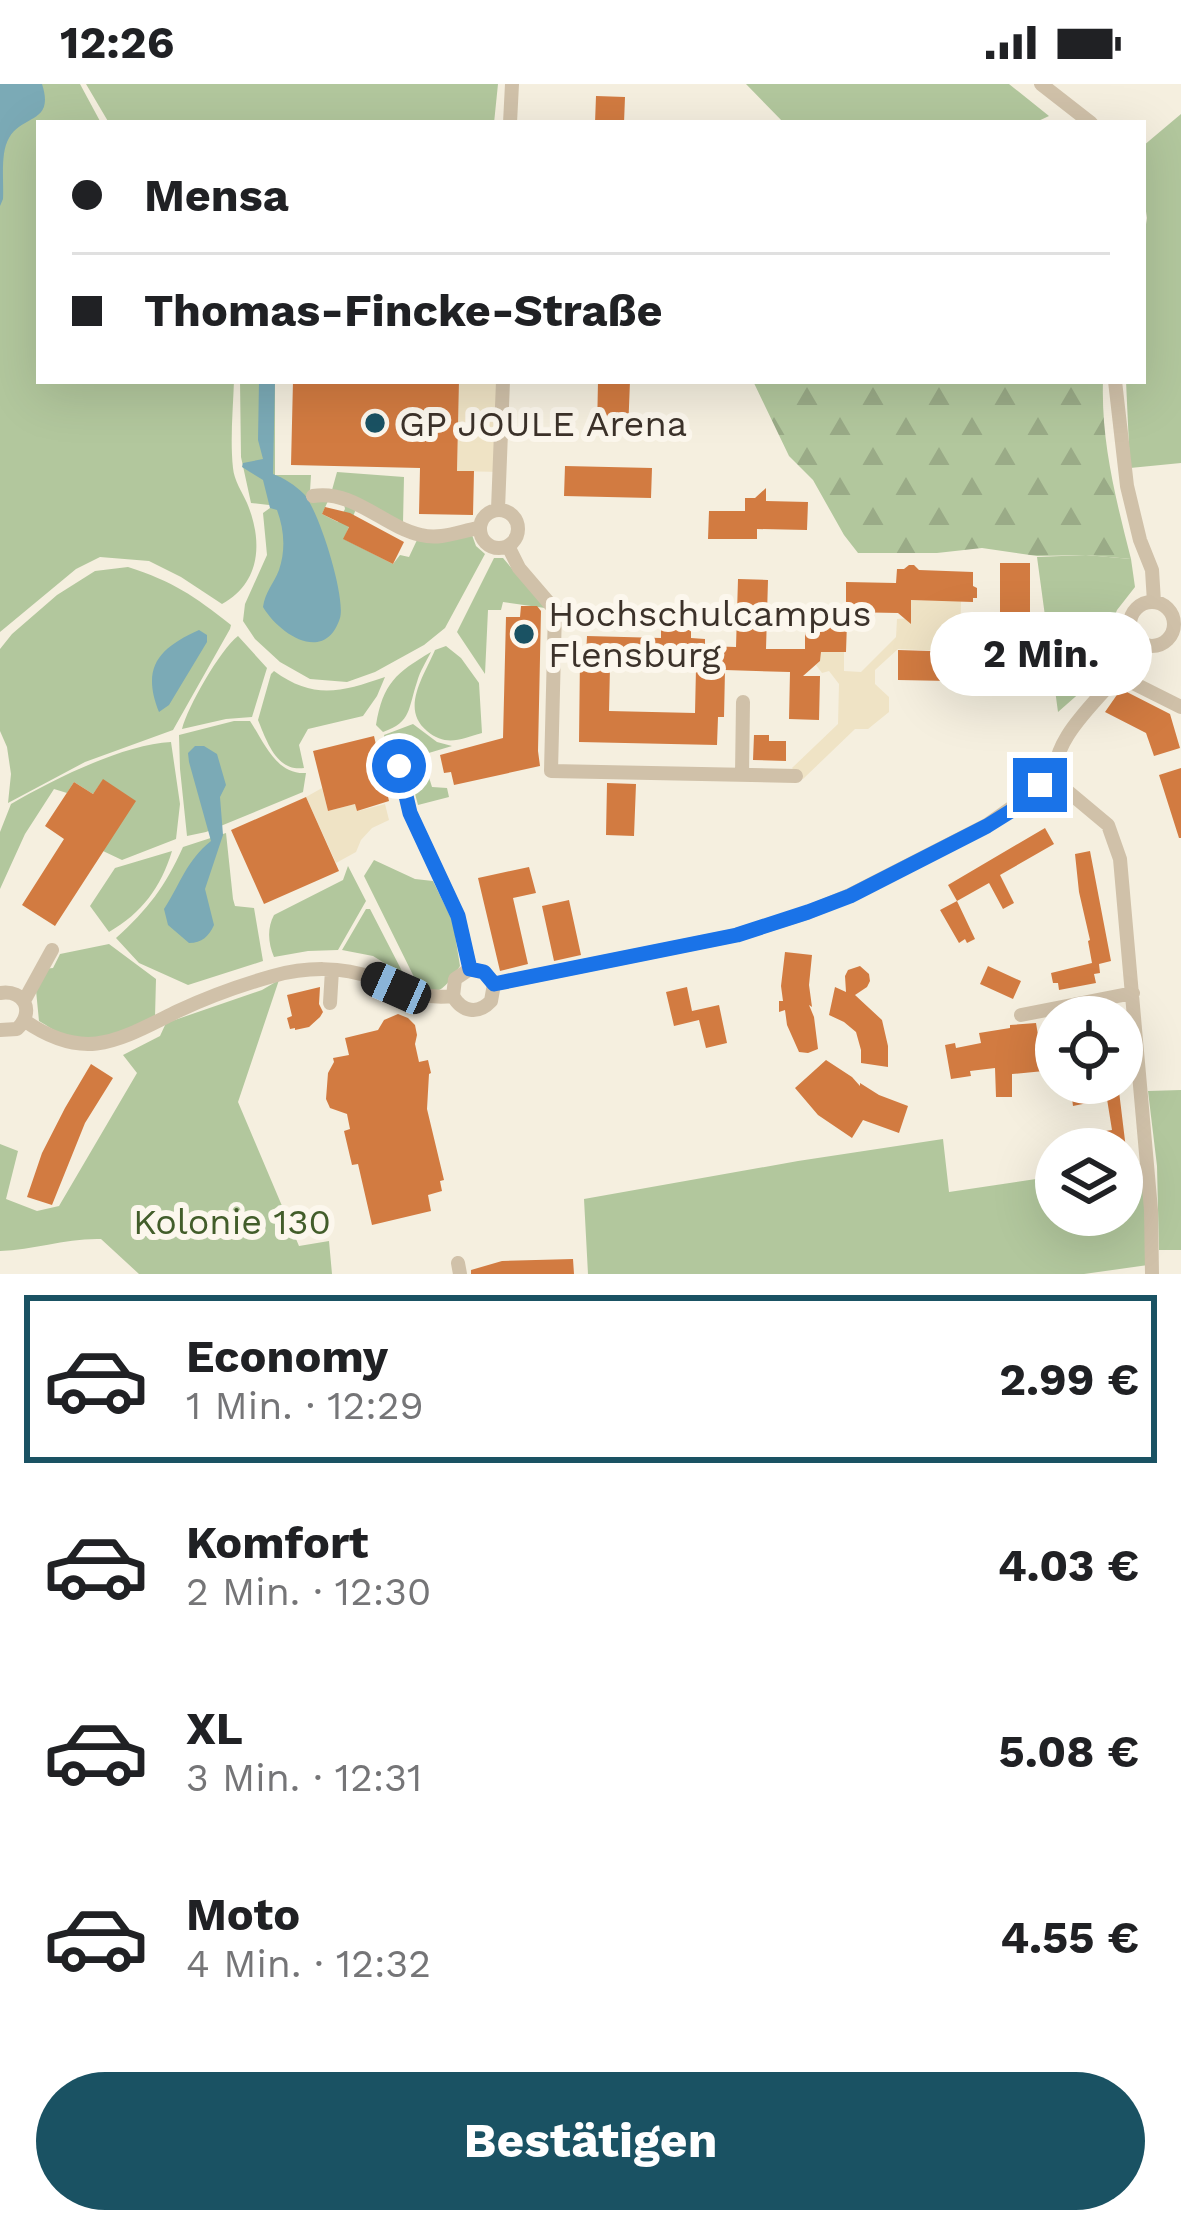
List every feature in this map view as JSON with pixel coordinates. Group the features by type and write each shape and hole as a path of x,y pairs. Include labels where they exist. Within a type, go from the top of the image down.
{"street":[{"path":"510,120 512,84"},
{"path":"1041,84 1086,120"},
{"path":"498,509 502,384"},
{"path":"1115,384 1126,486 1152,570 1154,602"},
{"path":"313,496 348,500 418,535 440,537 479,528"},
{"path":"498,509 510,512 518,523 518,535 501,548 488,544 479,528 485,514 498,509"},
{"path":"508,546 519,568 555,610 551,771 796,776"},
{"path":"1154,602 1169,610 1177,633 1160,645 1145,646 1130,630 1132,614 1154,602"},
{"path":"1139,643 1130,662 1095,698 1062,747 1055,777 1102,818 1120,859 1152,1274"},
{"path":"1117,675 1181,707"},
{"path":"742,775 743,702"},
{"path":"399,766 410,813 458,916 470,969"},
{"path":"494,984 737,935 808,912 850,896 987,826 1055,777"},
{"path":"24,1001 52,950"},
{"path":"470,969 484,972 494,984 491,1001 480,1010 466,1010 453,996 455,980 470,969"},
{"path":"25,1021 56,1039 99,1044 123,1039 197,1003 272,976 304,970 354,972 414,994 453,996"},
{"path":"330,1003 332,970"},
{"path":"0,993 16,993 27,1007 25,1021 16,1029 0,1030"},
{"path":"1021,1015 1133,993"}],"green space":[{"path":"0,84 80,84 99,120 36,120 36,384 234,384 233,468 252,517 255,560 245,585 222,604 149,561 100,557 76,569 0,632"},
{"path":"86,84 498,84 494,120 107,120"},
{"path":"746,84 1009,84 1049,116 1040,120 781,120"},
{"path":"1181,114 1181,463 1130,468 1126,384 1146,384 1146,143"},
{"path":"240,384 275,384 275,475 311,475 310,491 328,501 322,514 338,522 344,504 356,509 344,539 393,564 400,555 409,557 417,540 472,535 485,554 445,628 375,672 347,682 310,679 280,662 243,621 245,604 267,555 263,513 310,496 269,505 251,503 241,457"},
{"path":"754,384 1103,384 1107,449 1131,559 1037,556 982,548 858,553 813,480 789,456"},
{"path":"337,472 404,477 403,523 332,490"},
{"path":"1037,557 1131,559 1135,587 1111,625 1114,658 1108,668 1058,712"},
{"path":"494,558 503,558 545,608 503,602 501,610 488,610 485,674 457,632"},
{"path":"128,567 182,590 231,625 230,629 173,730 85,762 8,803 11,774 0,731 0,649 57,595 95,571"},
{"path":"238,636 267,668 252,717 182,729 206,679"},
{"path":"446,646 479,683 482,733 454,740 427,731 415,713 425,671 435,650"},
{"path":"431,652 404,719 383,732 376,725 387,689 400,673"},
{"path":"274,671 315,690 385,677 363,716 308,729 299,745 304,768 295,768 274,754 258,720"},
{"path":"250,721 279,763 306,773 303,792 187,836 179,735"},
{"path":"413,724 437,742 452,746 422,755 432,787 447,788 449,797 418,805 407,764 391,768 384,735"},
{"path":"171,742 180,804 176,839 122,860 103,851 103,780 93,794 74,782 67,793 54,789 25,834 0,889 0,832 11,804 111,756"},
{"path":"226,833 235,906 254,908 263,961 188,985 139,963 116,938 155,897 183,847"},
{"path":"172,851 149,898 109,932 90,906 115,868"},
{"path":"374,860 415,879 433,881 453,922 460,966 441,989 429,991 416,981 364,876"},
{"path":"348,866 366,901 338,950 274,957 269,936 274,915 343,880"},
{"path":"366,909 404,975 373,956 342,950"},
{"path":"109,944 156,979 155,1017 89,1039 66,1036 39,1021 34,970 53,968 60,954"},
{"name":"Kolonie 130","path":"279,980 238,1102 299,1246 329,1241 332,1274 139,1274 101,1239 0,1251 0,1144 18,1151 6,1199 37,1211 59,1206 137,1073 123,1055 160,1036 166,1023"},
{"path":"1181,1090 1181,1250 1159,1250 1157,1166 1148,1091"},
{"path":"943,1139 949,1192 1035,1179 1035,1236 1143,1236 1143,1180 1148,1265 1084,1274 588,1274 584,1199"}],"shaded area":[{"path":"459,384 503,384 500,472 457,471"},
{"path":"909,600 961,601 963,652 898,649 875,670 875,684 889,697 889,712 868,729 855,729 803,779 792,768 838,724 839,684 829,671 822,673 816,665 821,652 844,652 844,671 861,672 896,637 897,619 911,618"},
{"path":"322,788 328,811 355,804 358,811 385,804 389,820 372,828 356,852 336,863 306,797"}],"water":[{"path":"0,84 42,84 45,97 41,112 15,130 6,144 0,206"},
{"path":"259,384 275,384 273,474 297,488 310,503 335,574 340,618 324,640 290,635 263,607 279,570 283,539 277,510 270,508 263,480 242,467 263,459 258,440"},
{"path":"199,630 207,635 207,642 169,705 159,712 152,683 157,661 173,644"},
{"path":"195,746 217,754 226,785 220,797 223,835 205,889 214,925 204,938 189,943 168,925 164,909 190,864 211,841 189,762 188,753"}],"building":[{"path":"596,96 625,97 624,120 595,120"},
{"name":"GP JOULE Arena","path":"293,384 459,384 457,471 474,471 473,515 419,514 420,468 291,465"},
{"path":"598,384 630,384 628,432 597,431"},
{"path":"565,466 652,468 651,498 564,496"},
{"path":"766,488 766,501 808,502 807,530 757,529 757,539 708,539 709,511 745,511 745,498 755,498"},
{"path":"325,507 350,513 404,542 393,564 343,539 349,527 322,514"},
{"path":"1000,563 1030,563 1030,615 1000,615"},
{"path":"909,565 919,570 973,572 977,598 973,602 911,600 911,624 898,613 846,612 846,582 896,583 897,569"},
{"path":"738,579 768,580 766,649 805,649 805,614 821,614 821,622 847,622 846,652 821,652 820,661 803,676 820,676 819,720 789,719 790,672 725,670 724,717 718,717 717,745 579,742 580,656 586,656 587,636 661,638 661,624 691,625 691,638 705,639 705,646 736,647","holes":["610,666 696,668 695,713 609,711"]},
{"path":"521,606 537,606 541,611 540,766 454,785 451,772 444,773 440,755 503,738 506,617 520,617"},
{"path":"960,623 970,638 1025,640 1025,670 975,668 974,682 962,687 950,681 898,680 898,650 960,652"},
{"path":"1121,689 1170,714 1180,748 1154,756 1146,733 1105,712"},
{"path":"754,735 786,741 786,761 753,760"},
{"path":"374,736 389,801 357,811 355,804 328,811 313,751"},
{"path":"1181,768 1181,838 1179,838 1159,775"},
{"path":"103,779 136,801 55,926 22,905 64,839 45,826 74,782 93,794"},
{"path":"607,783 636,784 634,836 606,835"},
{"path":"306,797 339,871 264,904 231,830"},
{"path":"1045,828 1054,844 1000,875 1014,903 1003,909 989,883 957,901 948,885"},
{"path":"1090,851 1111,961 1099,964 1096,983 1059,990 1051,973 1092,963 1075,854"},
{"path":"529,867 536,893 513,898 528,964 500,971 478,878"},
{"path":"569,900 581,955 554,961 542,906"},
{"path":"957,901 975,939 967,943 965,939 959,943 940,910"},
{"path":"785,952 812,955 812,1007 809,1005 818,1049 808,1053 799,1052 785,1010 779,1012"},
{"path":"860,966 870,981 855,995 882,1020 888,1067 861,1063 856,1032 829,1015 835,987 846,992 848,970"},
{"path":"988,966 1021,981 1013,999 980,984"},
{"path":"320,987 320,1017 309,1027 290,1029 287,995"},
{"path":"687,987 692,1011 719,1005 727,1043 706,1048 699,1020 674,1026 666,992"},
{"path":"398,1014 415,1025 419,1062 428,1060 427,1109 444,1180 440,1181 442,1191 428,1195 431,1211 372,1225 358,1164 352,1165 344,1131 350,1129 347,1114 330,1108 326,1099 328,1073 333,1058 349,1055 345,1038 378,1030 384,1020"},
{"path":"1035,1023 1035,1072 1012,1074 1012,1097 996,1097 995,1068 951,1079 945,1045 955,1043 956,1048 981,1043 979,1033"},
{"path":"826,1060 860,1086 908,1106 899,1133 863,1120 852,1138 818,1115 795,1088"},
{"path":"91,1064 113,1078 85,1123 52,1205 27,1197 42,1153"},
{"path":"1108,1104 1121,1104 1123,1128 1112,1128"},
{"path":"573,1259 574,1274 471,1274 471,1270 502,1261"}],"place":[{"name":"GP JOULE Arena","path":"375,423"},
{"name":"Hochschulcampus Flensburg","path":"524,634"}],"route":[{"path":"399,766 410,813 458,916 470,969 484,972 494,984 737,935 808,912 850,896 987,826 1040,785"}]}
